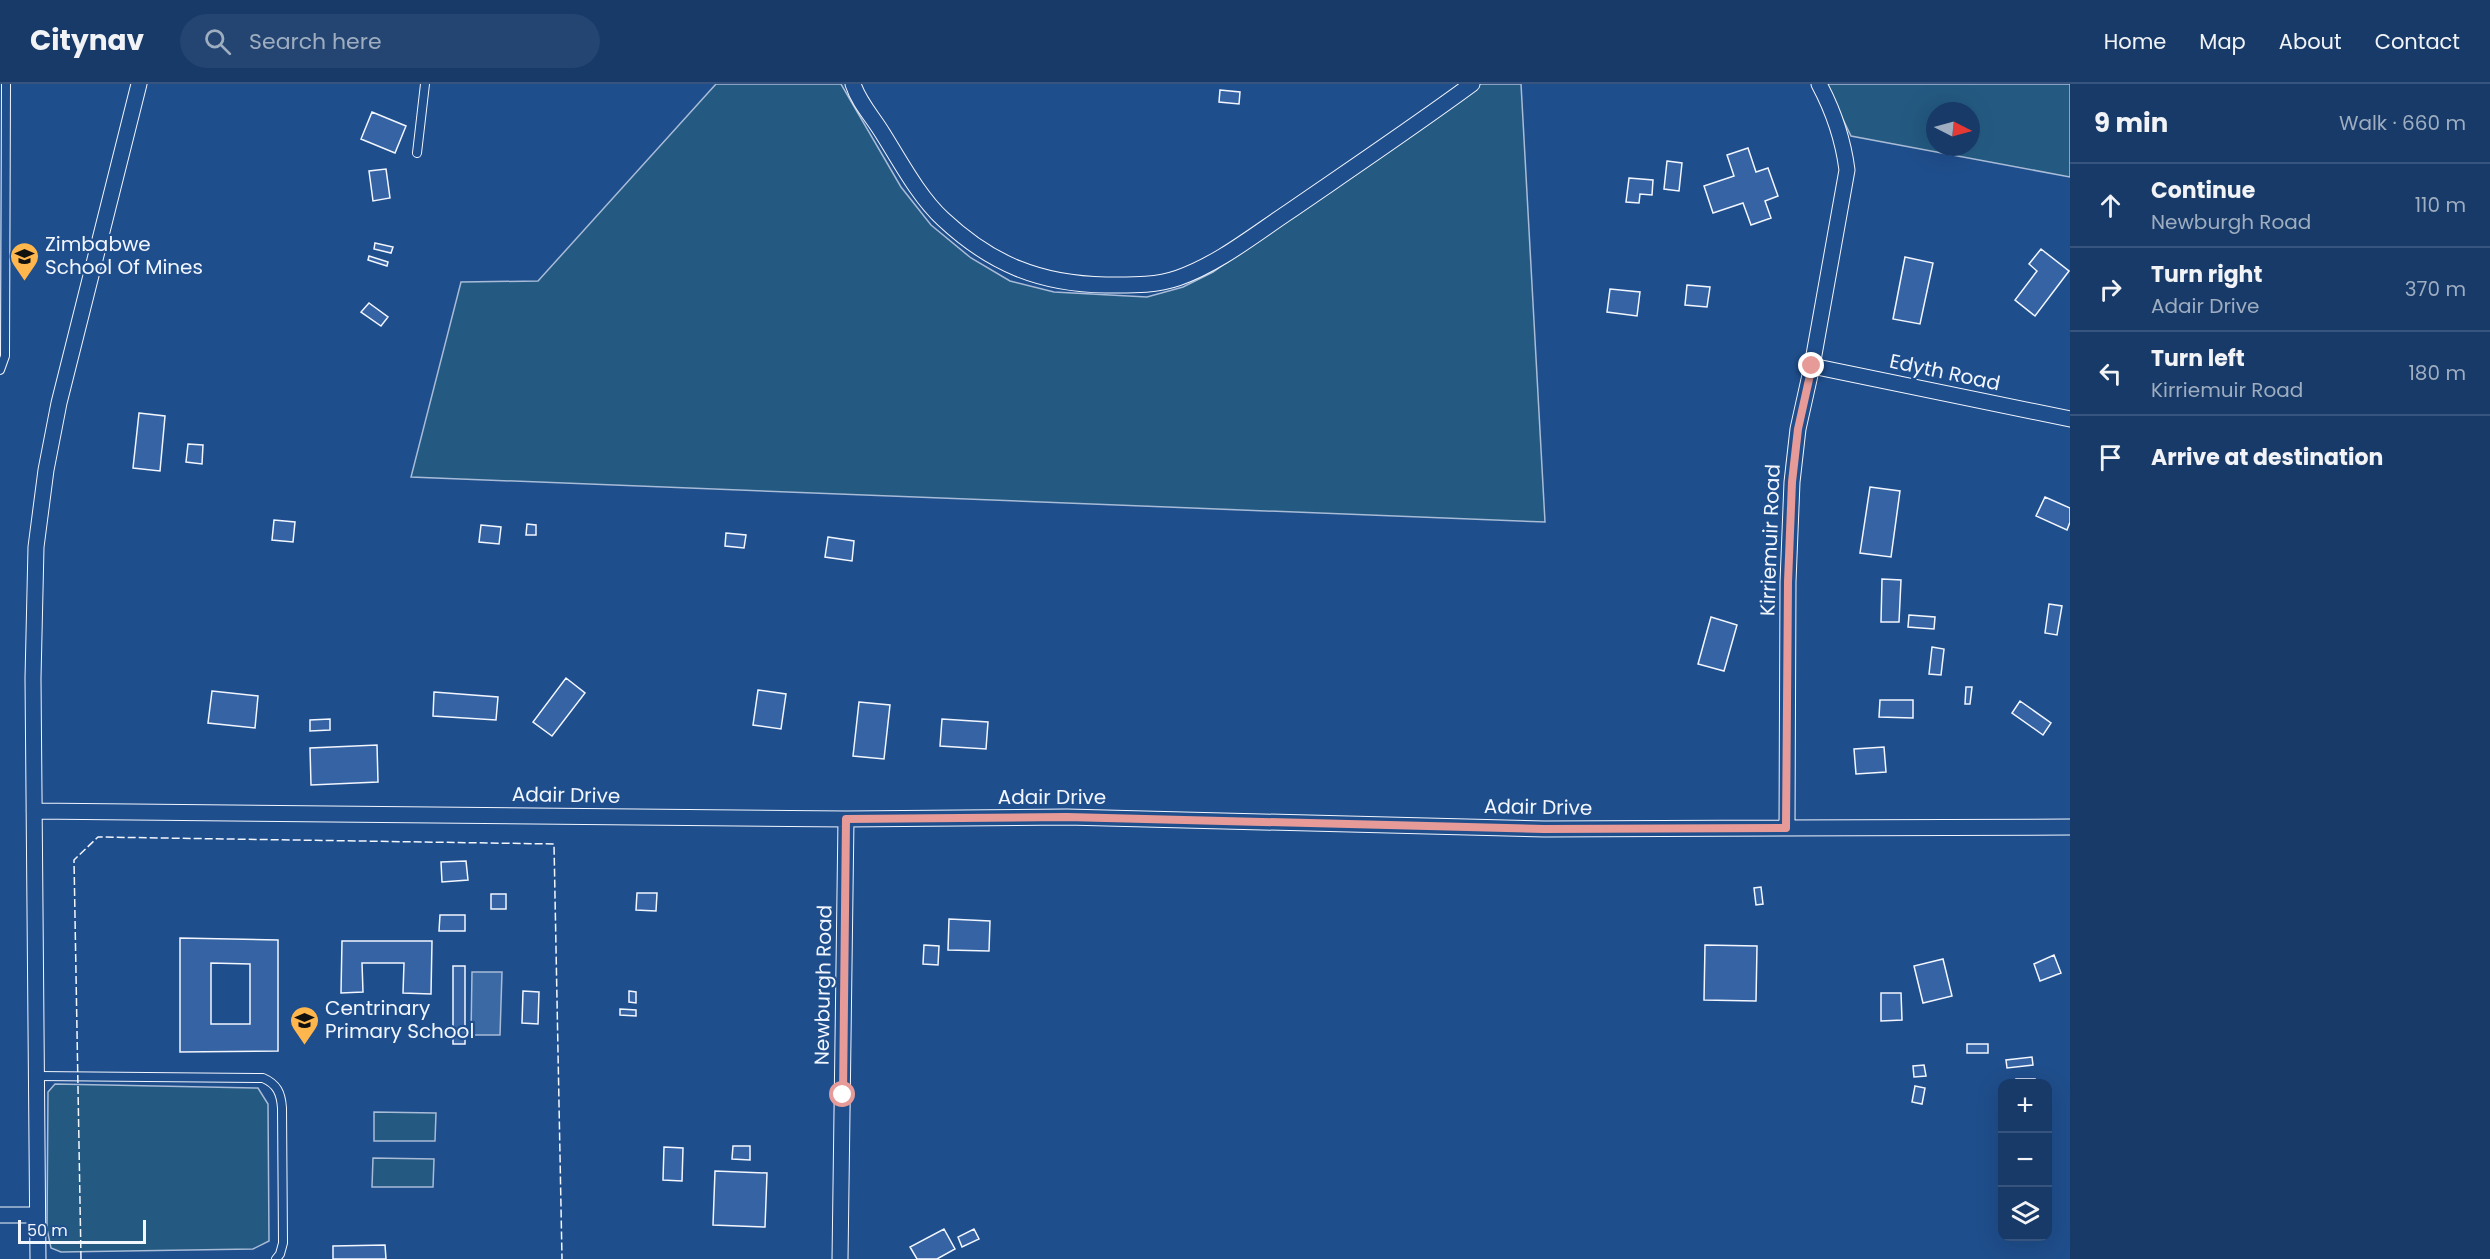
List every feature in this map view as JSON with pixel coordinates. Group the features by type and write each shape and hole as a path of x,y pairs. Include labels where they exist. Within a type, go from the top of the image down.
{"street":[{"path":"38,1259 33,678 36,547 46,470 59,403 140,84"},
{"path":"853,84 857,97 876,122 908,174 941,218 980,249 1013,268 1049,279 1084,285 1134,285 1177,279 1230,251 1398,138 1472,84"},
{"name":"Kirriemuir Road","path":"1786,828 1788,582 1792,482 1798,429 1812,366 1847,170 1844,144 1831,105 1819,84"},
{"name":"Edyth Road","path":"1812,366 2070,419"},
{"name":"Adair Drive","path":"34,811 846,819 1067,817 1544,829 2070,827"},
{"name":"Newburgh Road","path":"840,1259 846,819"},
{"path":"0,1215 37,1215"}],"lane":[{"path":"0,370 5,356 6,84"},
{"path":"417,153 425,84"},
{"path":"38,1076 263,1078 273,1082 278,1089 282,1108 283,1242 276,1259"}],"shaded area":[{"path":"716,84 841,84 901,187 931,225 971,258 1010,281 1054,292 1147,297 1183,287 1213,272 1476,84 1521,84 1545,522 411,477 461,282 538,281"},
{"path":"1826,84 2070,84 2070,177 1958,156 1980,156 1980,102 1926,102 1926,150 1851,136"},
{"path":"472,972 502,972 500,1035 471,1035"},
{"path":"55,1084 258,1088 268,1104 269,1241 253,1249 61,1252 51,1248 47,1229 48,1092"},
{"path":"374,1112 436,1113 435,1141 374,1141"},
{"path":"373,1158 434,1159 433,1187 372,1187"}],"building":[{"path":"1220,90 1240,92 1239,104 1219,102"},
{"path":"372,112 406,126 395,153 361,139"},
{"path":"1748,148 1756,172 1768,168 1778,196 1765,201 1771,218 1751,225 1743,203 1713,213 1704,186 1734,176 1727,155"},
{"path":"1667,161 1682,163 1679,191 1664,189"},
{"path":"386,169 390,198 373,201 369,171"},
{"path":"1629,178 1653,180 1652,195 1640,194 1639,203 1626,202"},
{"path":"375,243 393,247 391,253 374,249"},
{"path":"2041,249 2069,271 2035,316 2015,300 2037,271 2029,264"},
{"path":"369,256 388,262 387,266 368,260"},
{"path":"1905,257 1933,263 1920,324 1893,319"},
{"path":"1687,285 1710,287 1707,307 1685,305"},
{"path":"1610,289 1640,292 1637,316 1607,312"},
{"path":"369,303 388,317 381,326 361,312"},
{"path":"139,413 165,416 160,471 133,468"},
{"path":"188,444 203,445 202,464 186,462"},
{"path":"1870,487 1900,491 1891,557 1860,553"},
{"path":"2045,497 2070,508 2070,522 2067,530 2036,516"},
{"path":"274,520 295,522 293,542 272,540"},
{"path":"527,524 536,525 536,535 526,535"},
{"path":"481,525 501,527 499,544 479,542"},
{"path":"726,533 746,535 744,548 725,546"},
{"path":"828,537 854,541 852,561 825,557"},
{"path":"1882,579 1901,580 1899,622 1881,622"},
{"path":"2049,604 2062,606 2057,635 2045,633"},
{"path":"1909,615 1935,617 1934,629 1908,627"},
{"path":"1711,617 1737,625 1724,671 1698,664"},
{"path":"1932,647 1944,649 1941,675 1929,674"},
{"path":"566,678 585,693 552,736 533,722"},
{"path":"1966,687 1972,687 1970,704 1965,704"},
{"path":"758,690 786,694 781,729 753,725"},
{"path":"212,691 258,696 255,728 208,723"},
{"path":"434,692 498,697 496,720 433,716"},
{"path":"1880,700 1913,700 1913,718 1879,717"},
{"path":"2020,701 2051,723 2043,735 2012,713"},
{"path":"859,702 890,705 884,759 853,756"},
{"path":"330,719 330,730 310,731 310,720"},
{"path":"942,719 988,722 986,749 940,746"},
{"path":"377,745 378,782 311,785 310,748"},
{"path":"1884,747 1886,772 1856,774 1854,749"},
{"path":"466,861 468,880 442,882 441,862"},
{"path":"1761,887 1763,904 1756,905 1754,888"},
{"path":"637,893 657,893 656,911 636,910"},
{"path":"491,894 506,894 506,909 491,909"},
{"path":"440,915 465,915 465,931 439,931"},
{"path":"949,919 990,921 989,951 948,950"},
{"path":"180,938 278,940 278,1051 180,1052","holes":["211,963 250,964 250,1024 211,1024"]},
{"path":"342,941 432,941 431,994 403,993 404,963 362,963 363,992 341,993"},
{"path":"924,945 939,946 938,965 923,964"},
{"path":"1705,945 1757,946 1756,1001 1704,1000"},
{"path":"2054,955 2061,973 2040,981 2034,964"},
{"path":"1943,959 1952,996 1923,1003 1914,966"},
{"path":"453,966 465,966 465,1044 453,1044"},
{"path":"523,991 539,992 538,1024 522,1023"},
{"path":"629,991 636,992 636,1003 629,1002"},
{"path":"1881,993 1901,993 1902,1020 1881,1021"},
{"path":"620,1009 636,1010 636,1016 620,1015"},
{"path":"1967,1044 1988,1044 1988,1053 1967,1053"},
{"path":"2032,1057 2033,1065 2007,1068 2006,1060"},
{"path":"1924,1065 1926,1076 1914,1077 1913,1066"},
{"path":"1915,1086 1925,1088 1922,1104 1912,1102"},
{"path":"733,1146 750,1146 750,1160 732,1159"},
{"path":"664,1147 683,1148 682,1181 663,1180"},
{"path":"715,1171 767,1173 765,1227 713,1225"},
{"path":"944,1229 955,1249 937,1259 917,1259 910,1247"},
{"path":"974,1229 979,1239 962,1247 958,1237"},
{"path":"385,1245 386,1259 333,1259 333,1246"}],"fence":[{"path":"81,1259 74,860 98,837 554,844 562,1259"}],"place":[{"name":"Zimbabwe School Of Mines","path":"24,282"},
{"name":"Centrinary Primary School","path":"304,1046"}],"route":[{"path":"843,1095 846,819 1067,817 1544,829 1786,828 1788,582 1792,482 1798,429 1812,366"}]}
